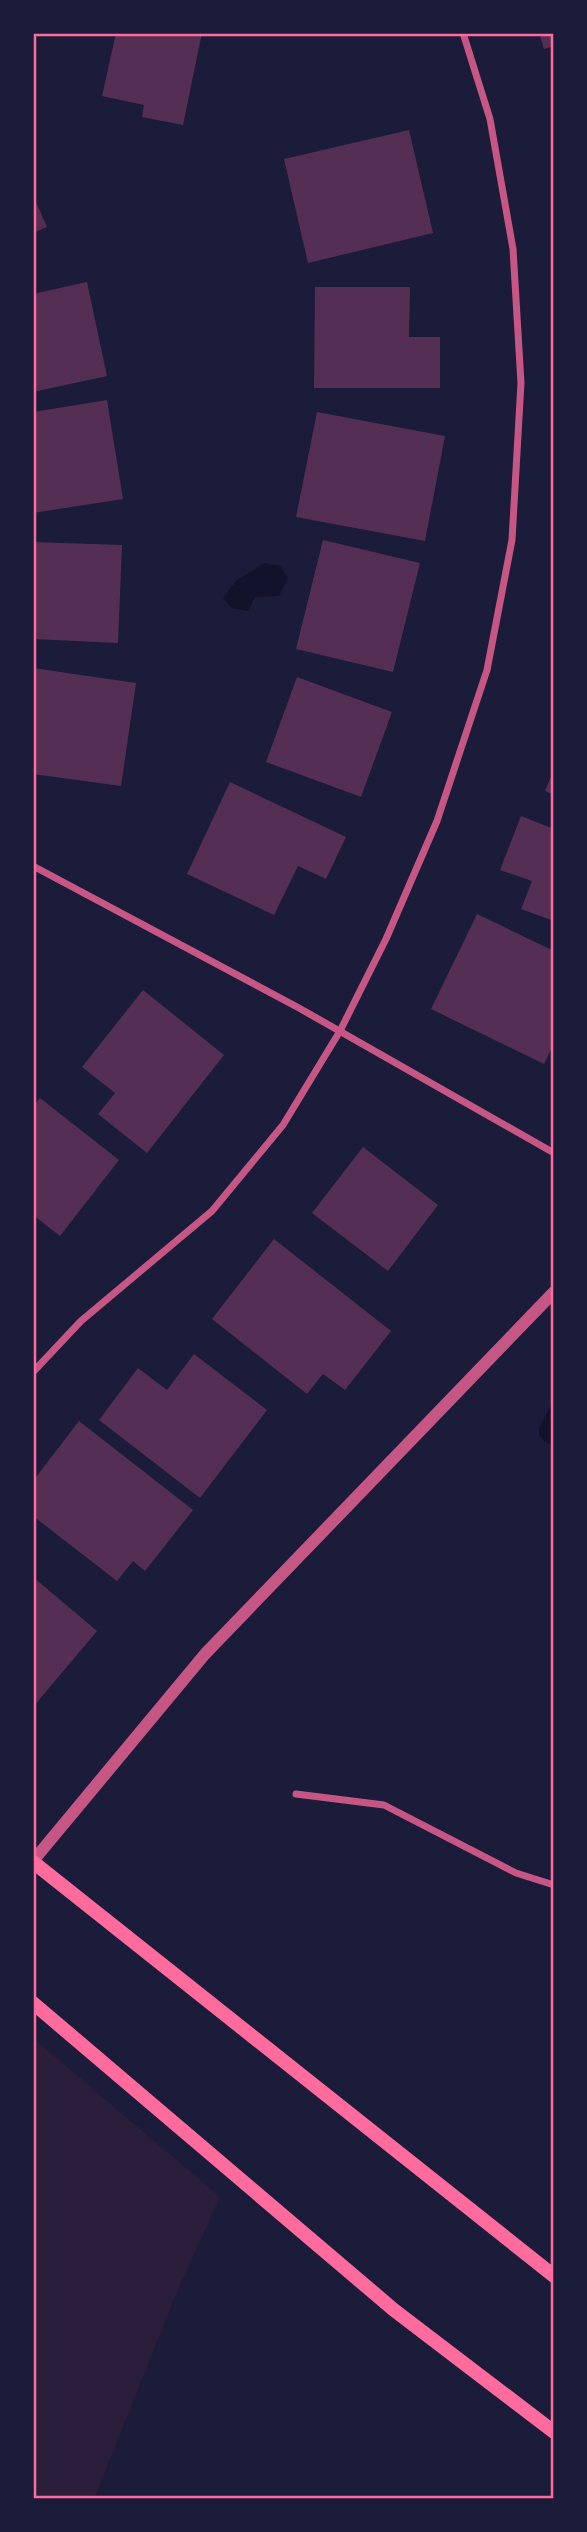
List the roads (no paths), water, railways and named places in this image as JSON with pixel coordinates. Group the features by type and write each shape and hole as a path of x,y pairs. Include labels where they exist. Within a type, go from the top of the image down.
{"main road":[{"path":"33,1861 554,2276"},
{"path":"33,2003 394,2310 554,2432"}],"street":[{"path":"33,1372 81,1321 212,1211 283,1125 340,1031 386,939 437,821 487,670 512,540 521,383 513,249 490,120 463,33"},
{"path":"33,866 340,1031 554,1153"},
{"path":"33,1861 205,1654 554,1292"},
{"path":"296,1794 384,1805 516,1873 554,1885"}]}
